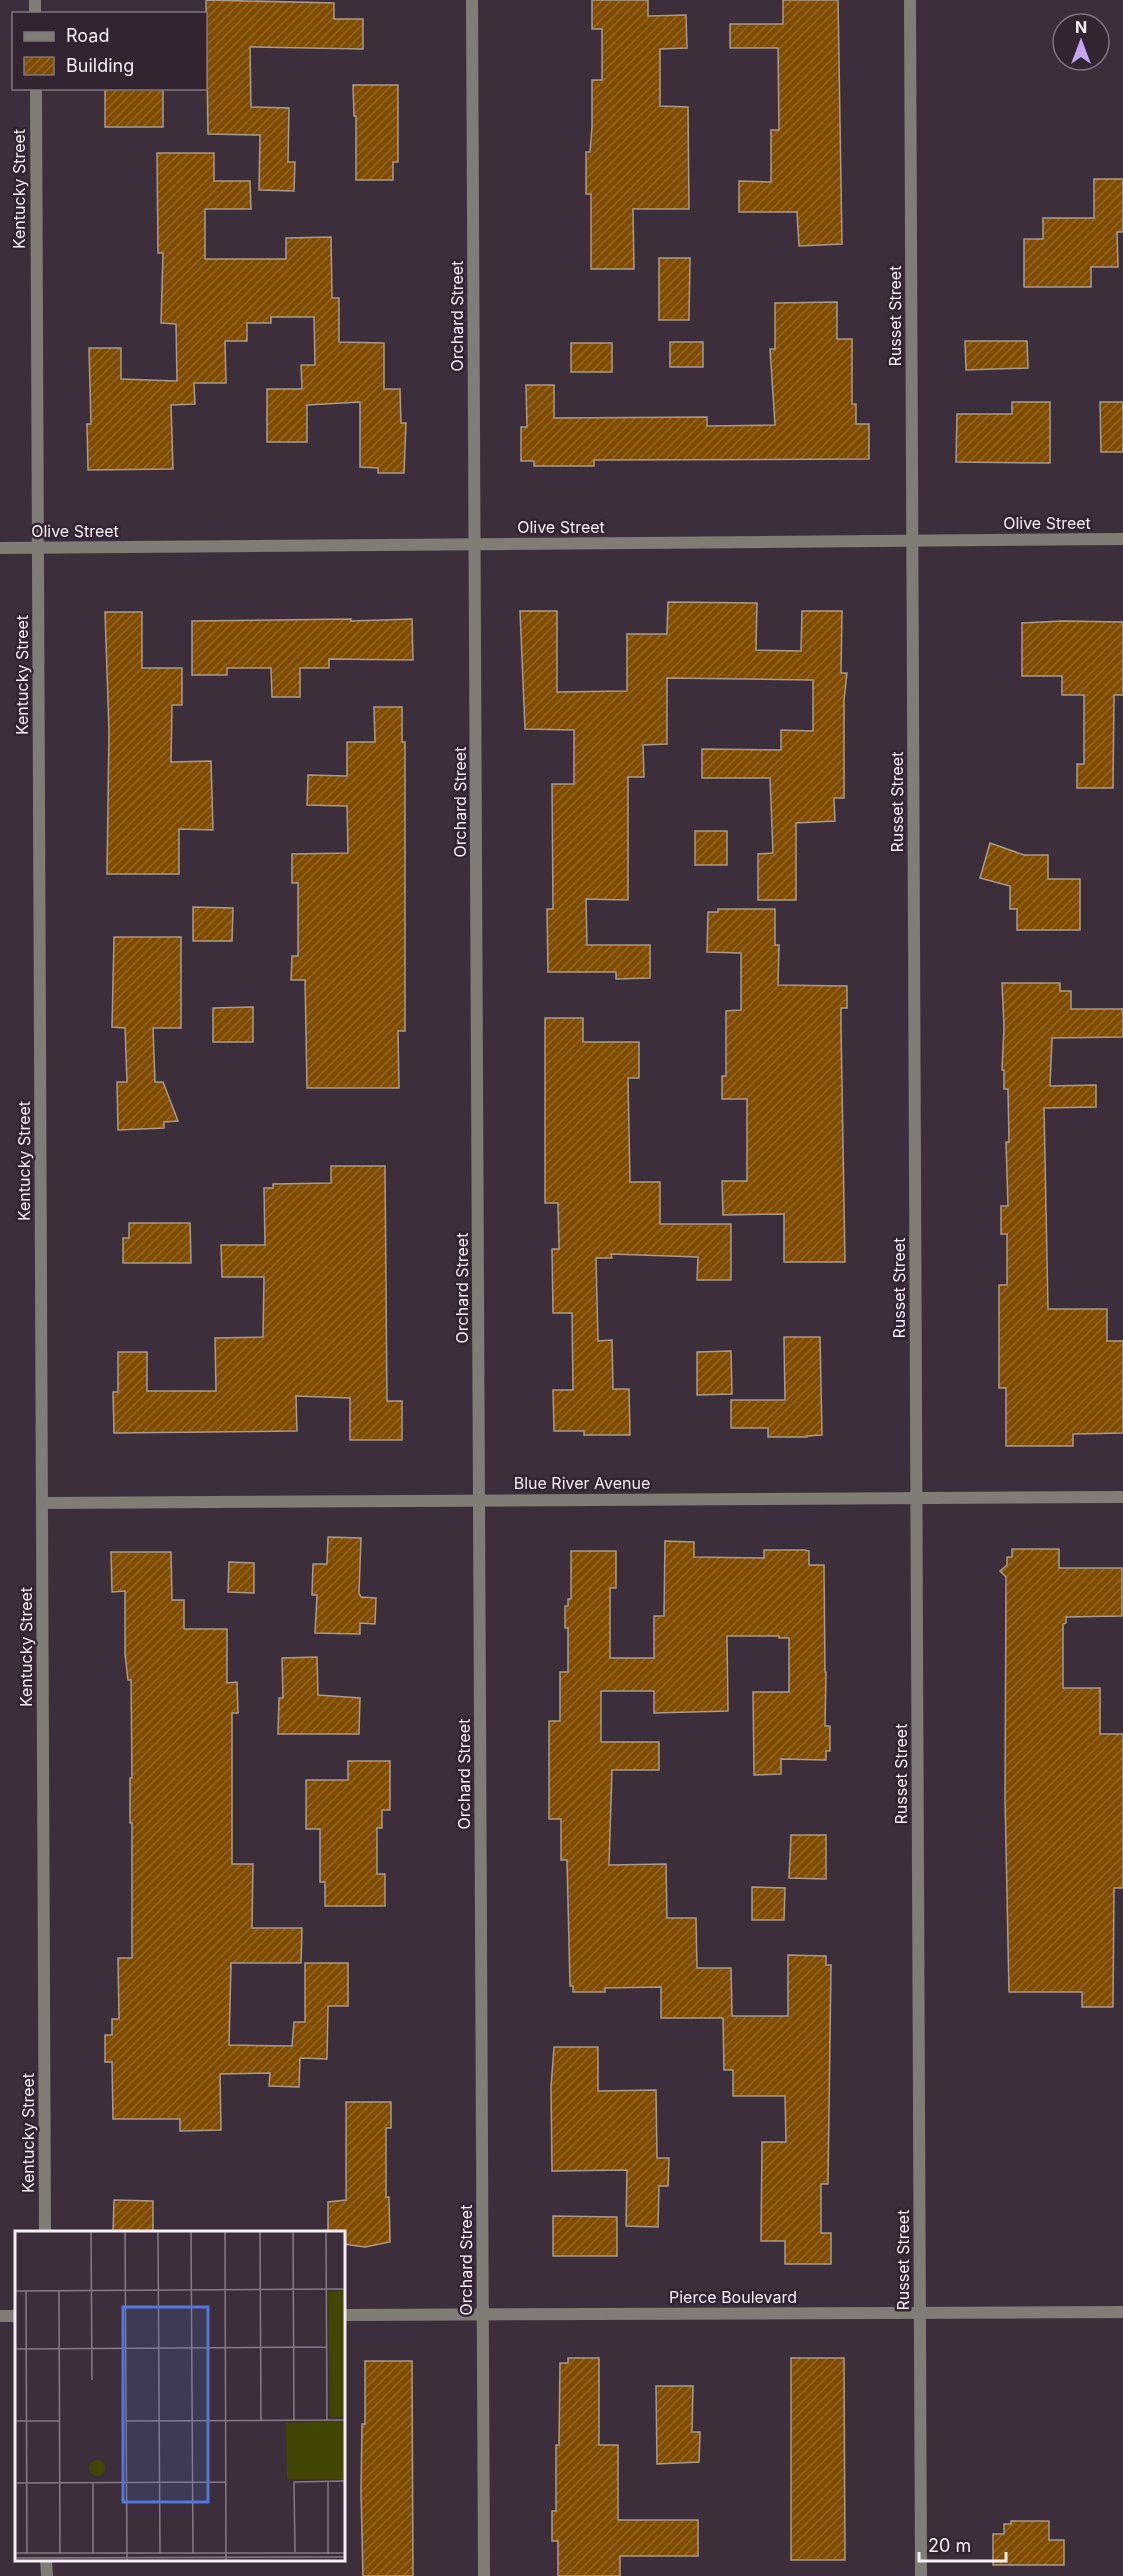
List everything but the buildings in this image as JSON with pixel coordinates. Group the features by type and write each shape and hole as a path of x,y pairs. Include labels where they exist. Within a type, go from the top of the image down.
{"street":[{"name":"Orchard Street","path":"472,0 484,2576"},
{"name":"Russet Street","path":"910,0 921,2576"},
{"name":"Kentucky Street","path":"36,90 45,2231"},
{"name":"Olive Street","path":"0,548 1123,539"},
{"name":"Blue River Avenue","path":"42,1503 1123,1497"},
{"name":"Pierce Boulevard","path":"345,2315 1123,2312"}]}
